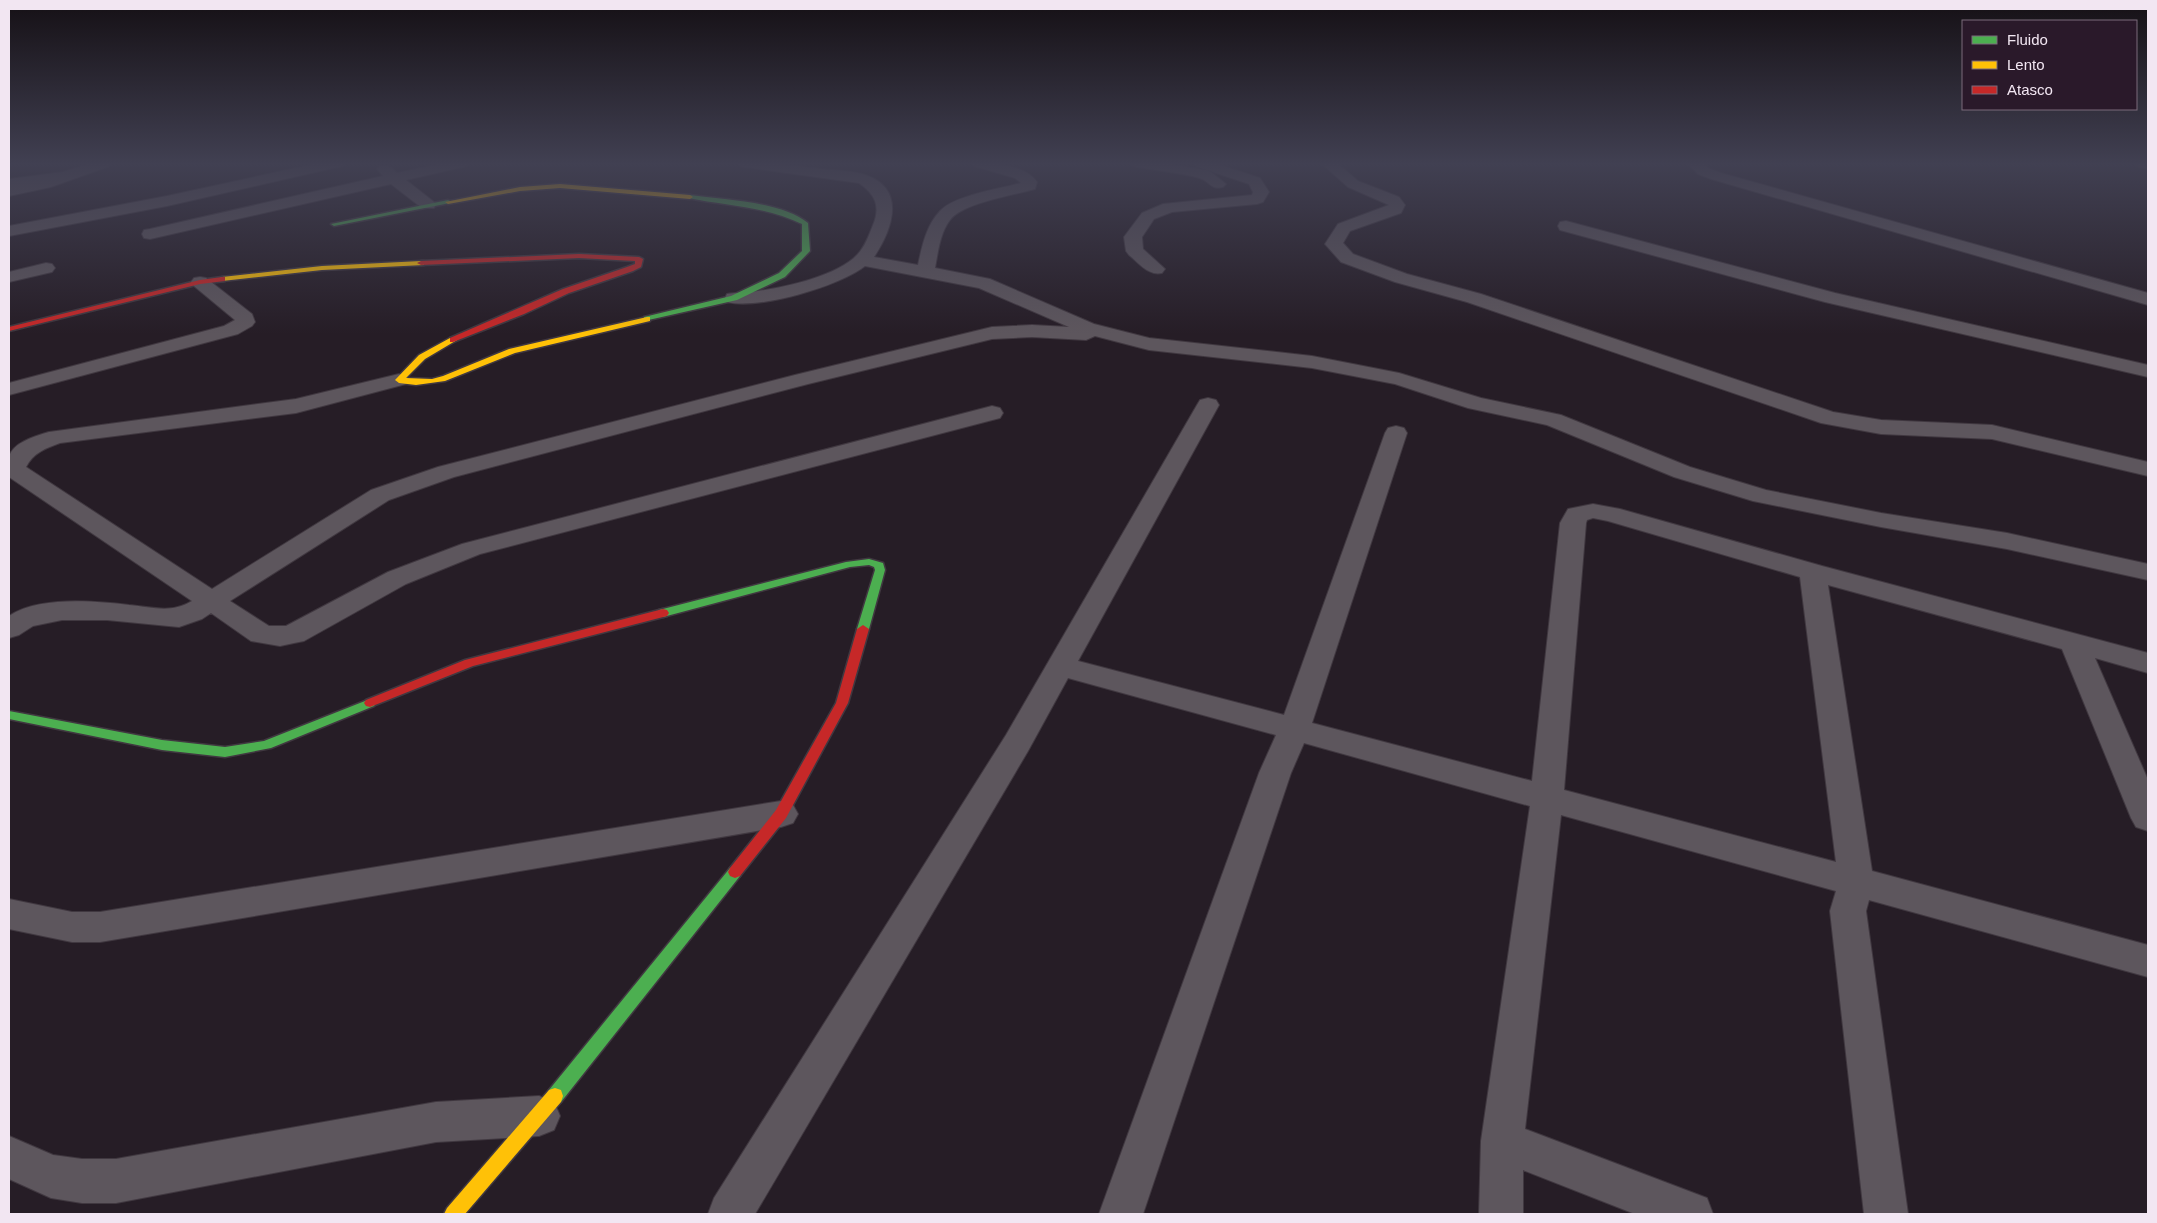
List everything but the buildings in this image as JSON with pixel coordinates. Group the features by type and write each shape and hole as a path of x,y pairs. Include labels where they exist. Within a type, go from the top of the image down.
{"street":[{"path":"9,231 67,220"},
{"path":"150,234 210,220"},
{"path":"334,224 353,220"},
{"path":"734,298 782,275 806,251 804,224 799,220"},
{"path":"883,220 862,260 848,270 805,286 757,297 734,298 510,351 445,379 430,383 414,383 399,380 296,406 57,437 33,445 19,457 13,469 261,634 280,638 294,634 398,578 471,549 992,413"},
{"path":"925,271 938,225 942,220"},
{"path":"1145,220 1132,236 1135,251 1156,269"},
{"path":"1366,220 1344,228 1334,244 1347,258 1401,278 1474,298 1829,418 1881,427 1992,432 2148,469"},
{"path":"1871,220 2148,299"},
{"path":"1566,226 1832,298 2148,371"},
{"path":"9,329 200,282 322,268 579,256 639,259 638,265 628,270 571,289 514,315 456,338 408,367 399,380"},
{"path":"862,260 984,283 1087,328 1149,344 1312,362 1399,379 1476,404 1553,420 1682,472 1762,496 1882,520 2007,541 2148,572"},
{"path":"9,277 46,268"},
{"path":"9,389 231,330 245,322 244,318 200,282"},
{"path":"9,628 31,615 48,611 80,610 179,618 192,613 380,495 446,472 802,379 992,333 1032,331 1117,336"},
{"path":"730,1214 1017,744 1208,405"},
{"path":"1121,1214 1272,782 1294,730 1396,434"},
{"path":"1501,1214 1502,1141 1547,798 1573,523 1577,514 1592,511 1612,514 1812,572 2148,663"},
{"path":"9,716 162,744 225,752 250,748 266,744 469,663 840,567 863,562 875,562 879,565 880,570 842,702 781,814 539,1116 453,1214"},
{"path":"1812,572 1856,882 1848,911 1886,1214"},
{"path":"2074,643 2148,818"},
{"path":"1060,666 2148,961"},
{"path":"9,914 72,927 100,927 781,814"},
{"path":"9,1157 51,1176 82,1181 116,1181 436,1122 539,1116"},
{"path":"1502,1141 1690,1214"}],"traffic: fast":[{"path":"334,224 354,220"},
{"path":"647,319 734,298 782,275 806,251 805,223 800,220"},
{"path":"663,613 850,564 869,562 879,565 880,570 863,629"},
{"path":"9,715 162,745 225,752 266,745 370,703"},
{"path":"555,1096 735,872"}],"traffic: slow":[{"path":"222,279 322,268 421,263"},
{"path":"453,340 422,357 399,380 416,382 445,378 512,351 647,319"},
{"path":"453,1214 555,1096"}],"traffic: jam":[{"path":"421,263 579,256 639,259 638,265 630,269 566,291 453,340"},
{"path":"9,329 200,282 222,279"},
{"path":"370,703 469,663 663,613"},
{"path":"735,872 781,814 842,703 863,629"}]}
